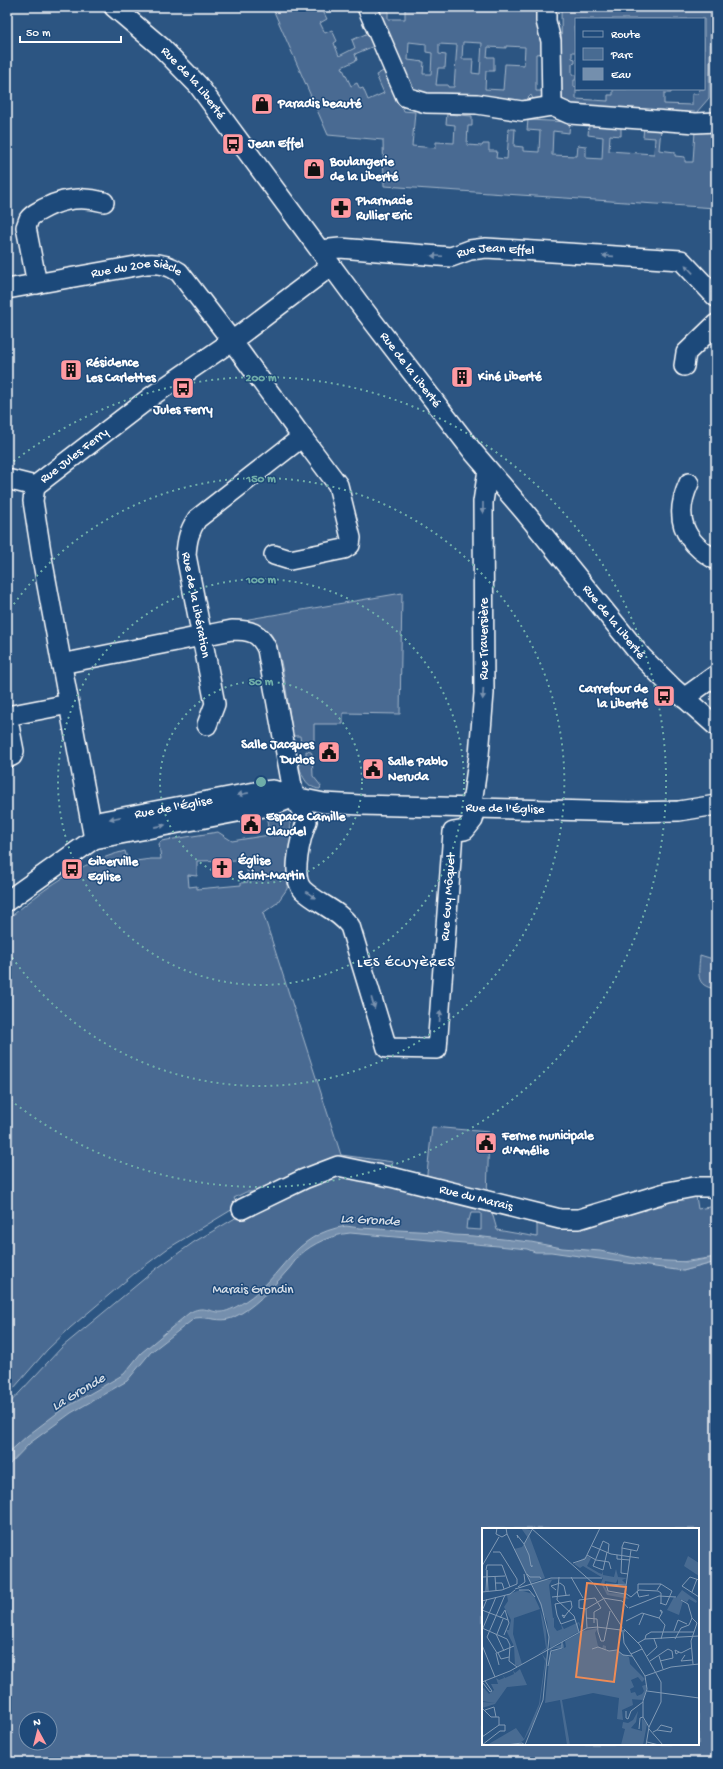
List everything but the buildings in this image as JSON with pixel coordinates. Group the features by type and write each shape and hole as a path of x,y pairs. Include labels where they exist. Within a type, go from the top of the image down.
{"street":[{"name":"Rue de la Liberté","path":"114,7 161,47 198,85 331,266 417,380 488,470 524,511 641,656 684,698 716,726"},
{"path":"367,7 406,97 426,103 477,104 522,111 552,106 570,114 696,123 716,122"},
{"path":"546,7 546,21 551,41 552,106"},
{"path":"36,284 26,228 29,218 58,201 77,198 92,199 104,202"},
{"name":"Rue Jean Effel","path":"320,250 340,248 451,257 470,250 486,248 681,260 716,297"},
{"name":"Rue du 20e Siècle","path":"7,289 157,263 171,267 179,272 232,341"},
{"name":"Rue Jules Ferry","path":"93,831 61,664 33,501 35,486 164,387 232,341 331,266"},
{"path":"684,366 686,353 716,324"},
{"path":"232,341 338,485 351,538 350,545 344,549 290,560 274,555"},
{"name":"Rue de la Libération","path":"207,725 215,704 186,555 189,531 197,519 302,437"},
{"name":"Rue Traversière","path":"473,808 484,693 483,502 488,470"},
{"path":"7,479 35,486"},
{"path":"689,483 683,497 683,525 696,545 716,560"},
{"path":"61,664 232,630 248,630 263,641 267,649 294,797"},
{"path":"684,698 716,675"},
{"path":"7,758 12,756 14,750 7,716 69,704"},
{"name":"Rue de l'Église","path":"7,901 93,831 255,792 273,790 294,797 324,803 354,805 629,812 679,811 716,805"},
{"name":"Rue Guy Môquet","path":"294,797 307,821 302,833 298,862 299,882 303,889 342,916 350,926 387,1048 437,1049 453,832 465,830 473,820 473,808"},
{"name":"Rue du Marais","path":"242,1209 304,1178 338,1166 394,1178 560,1219 579,1219 668,1192 694,1187 710,1187 716,1189"}],"green space":[{"path":"272,7 321,7 327,19 320,23 325,33 332,30 337,41 334,43 339,56 355,48 352,40 368,33 374,46 355,54 357,60 342,67 351,86 357,83 360,89 363,88 368,100 384,93 376,75 385,70 404,111 415,112 412,146 436,148 436,142 454,143 455,125 446,124 447,114 472,116 472,126 468,126 467,145 482,146 483,144 489,144 489,151 497,151 496,158 507,159 509,129 515,129 514,146 523,147 523,151 539,152 540,131 527,130 528,120 570,122 569,133 553,131 552,155 577,156 578,145 586,146 586,158 602,159 603,137 588,135 589,124 621,126 621,136 610,135 609,151 654,154 655,138 643,137 644,127 661,128 659,150 675,152 675,156 685,157 685,162 693,162 695,131 706,128 716,137 716,208 384,186 383,140 328,135"},
{"path":"375,7 388,7 388,19 405,19 405,7 536,7 536,14 541,15 546,53 536,54 536,91 546,91 544,95 534,101 531,95 524,102 415,95","holes":["409,42 426,44 426,52 432,53 431,74 423,74 424,62 408,60","463,42 482,43 480,74 472,73 473,59 462,59","439,44 457,45 454,87 448,87 448,85 436,85 438,68 445,68 446,55 439,54","506,46 525,47 524,65 505,64 503,90 485,89 486,71 494,71 494,57 487,57 488,47 506,48"]},
{"path":"561,7 711,7 709,98 696,113 568,105 562,98"},
{"path":"402,593 400,714 343,713 343,724 314,724 314,741 312,743 301,744 300,736 293,736 282,666 275,641 268,631 250,625 249,619"},
{"path":"306,751 311,752 312,754 313,776 321,786 320,789 315,788 306,782 301,773 297,758 306,757"},
{"path":"292,818 290,822 291,841 287,889 277,903 263,913 341,1155 393,1162 392,1165 387,1169 350,1165 257,1192 246,1192 234,1198 238,1206 167,1249 135,1273 70,1328 47,1350 7,1396 7,920 62,878 92,862 125,851 128,862 161,859 159,844 161,841 218,832 232,841 269,835 267,820","holes":["238,856 246,856 248,882 241,883 241,885 197,889 197,886 189,887 188,875 197,876 197,861 238,860"]},
{"path":"700,955 716,960 716,989 704,985 699,978"},
{"path":"432,1127 489,1132 487,1198 426,1183"},
{"name":"Marais Grondin","path":"332,1172 491,1209 497,1230 537,1237 537,1220 652,1202 652,1207 662,1206 662,1201 696,1196 698,1209 715,1206 716,1257 681,1262 683,1271 716,1262 716,1762 7,1762 7,1406 62,1347 156,1269 194,1242 244,1213","holes":["471,1213 481,1213 481,1230 466,1229 467,1220 469,1220"]}],"water":[{"path":"346,1226 436,1232 531,1242 562,1248 600,1251 646,1260 689,1262 716,1257 716,1262 683,1271 498,1246 350,1233 336,1236 323,1240 305,1251 268,1292 240,1314 223,1320 195,1318 151,1352 127,1381 71,1413 30,1443 7,1467 7,1454 27,1436 60,1411 124,1374 141,1353 189,1313 199,1309 222,1312 236,1307 258,1292 300,1247 312,1238 327,1231"}],"place":[{"name":"Paradis beauté","path":"262,104"},
{"name":"Jean Effel","path":"233,144"},
{"name":"Boulangerie de la Liberté","path":"314,169"},
{"name":"Pharmacie Rullier Eric","path":"341,208"},
{"name":"Résidence Les Carlettes","path":"71,370"},
{"name":"Kiné Liberté","path":"462,377"},
{"name":"Jules Ferry","path":"183,388"},
{"name":"Carrefour de la Liberté","path":"664,696"},
{"name":"Salle Jacques Duclos","path":"329,752"},
{"name":"Salle Pablo Neruda","path":"373,769"},
{"name":"Espace Camille Claudel","path":"251,824"},
{"name":"Église Saint-Martin","path":"222,868"},
{"name":"Giberville Eglise","path":"72,869"},
{"name":"Ferme municipale d'Amélie","path":"486,1143"}],"district":[{"name":"LES ÉCUYÈRES","path":"406,963"}],"water label":[{"name":"La Gronde","path":"370,1221"},
{"name":"La Gronde","path":"79,1393"}]}
